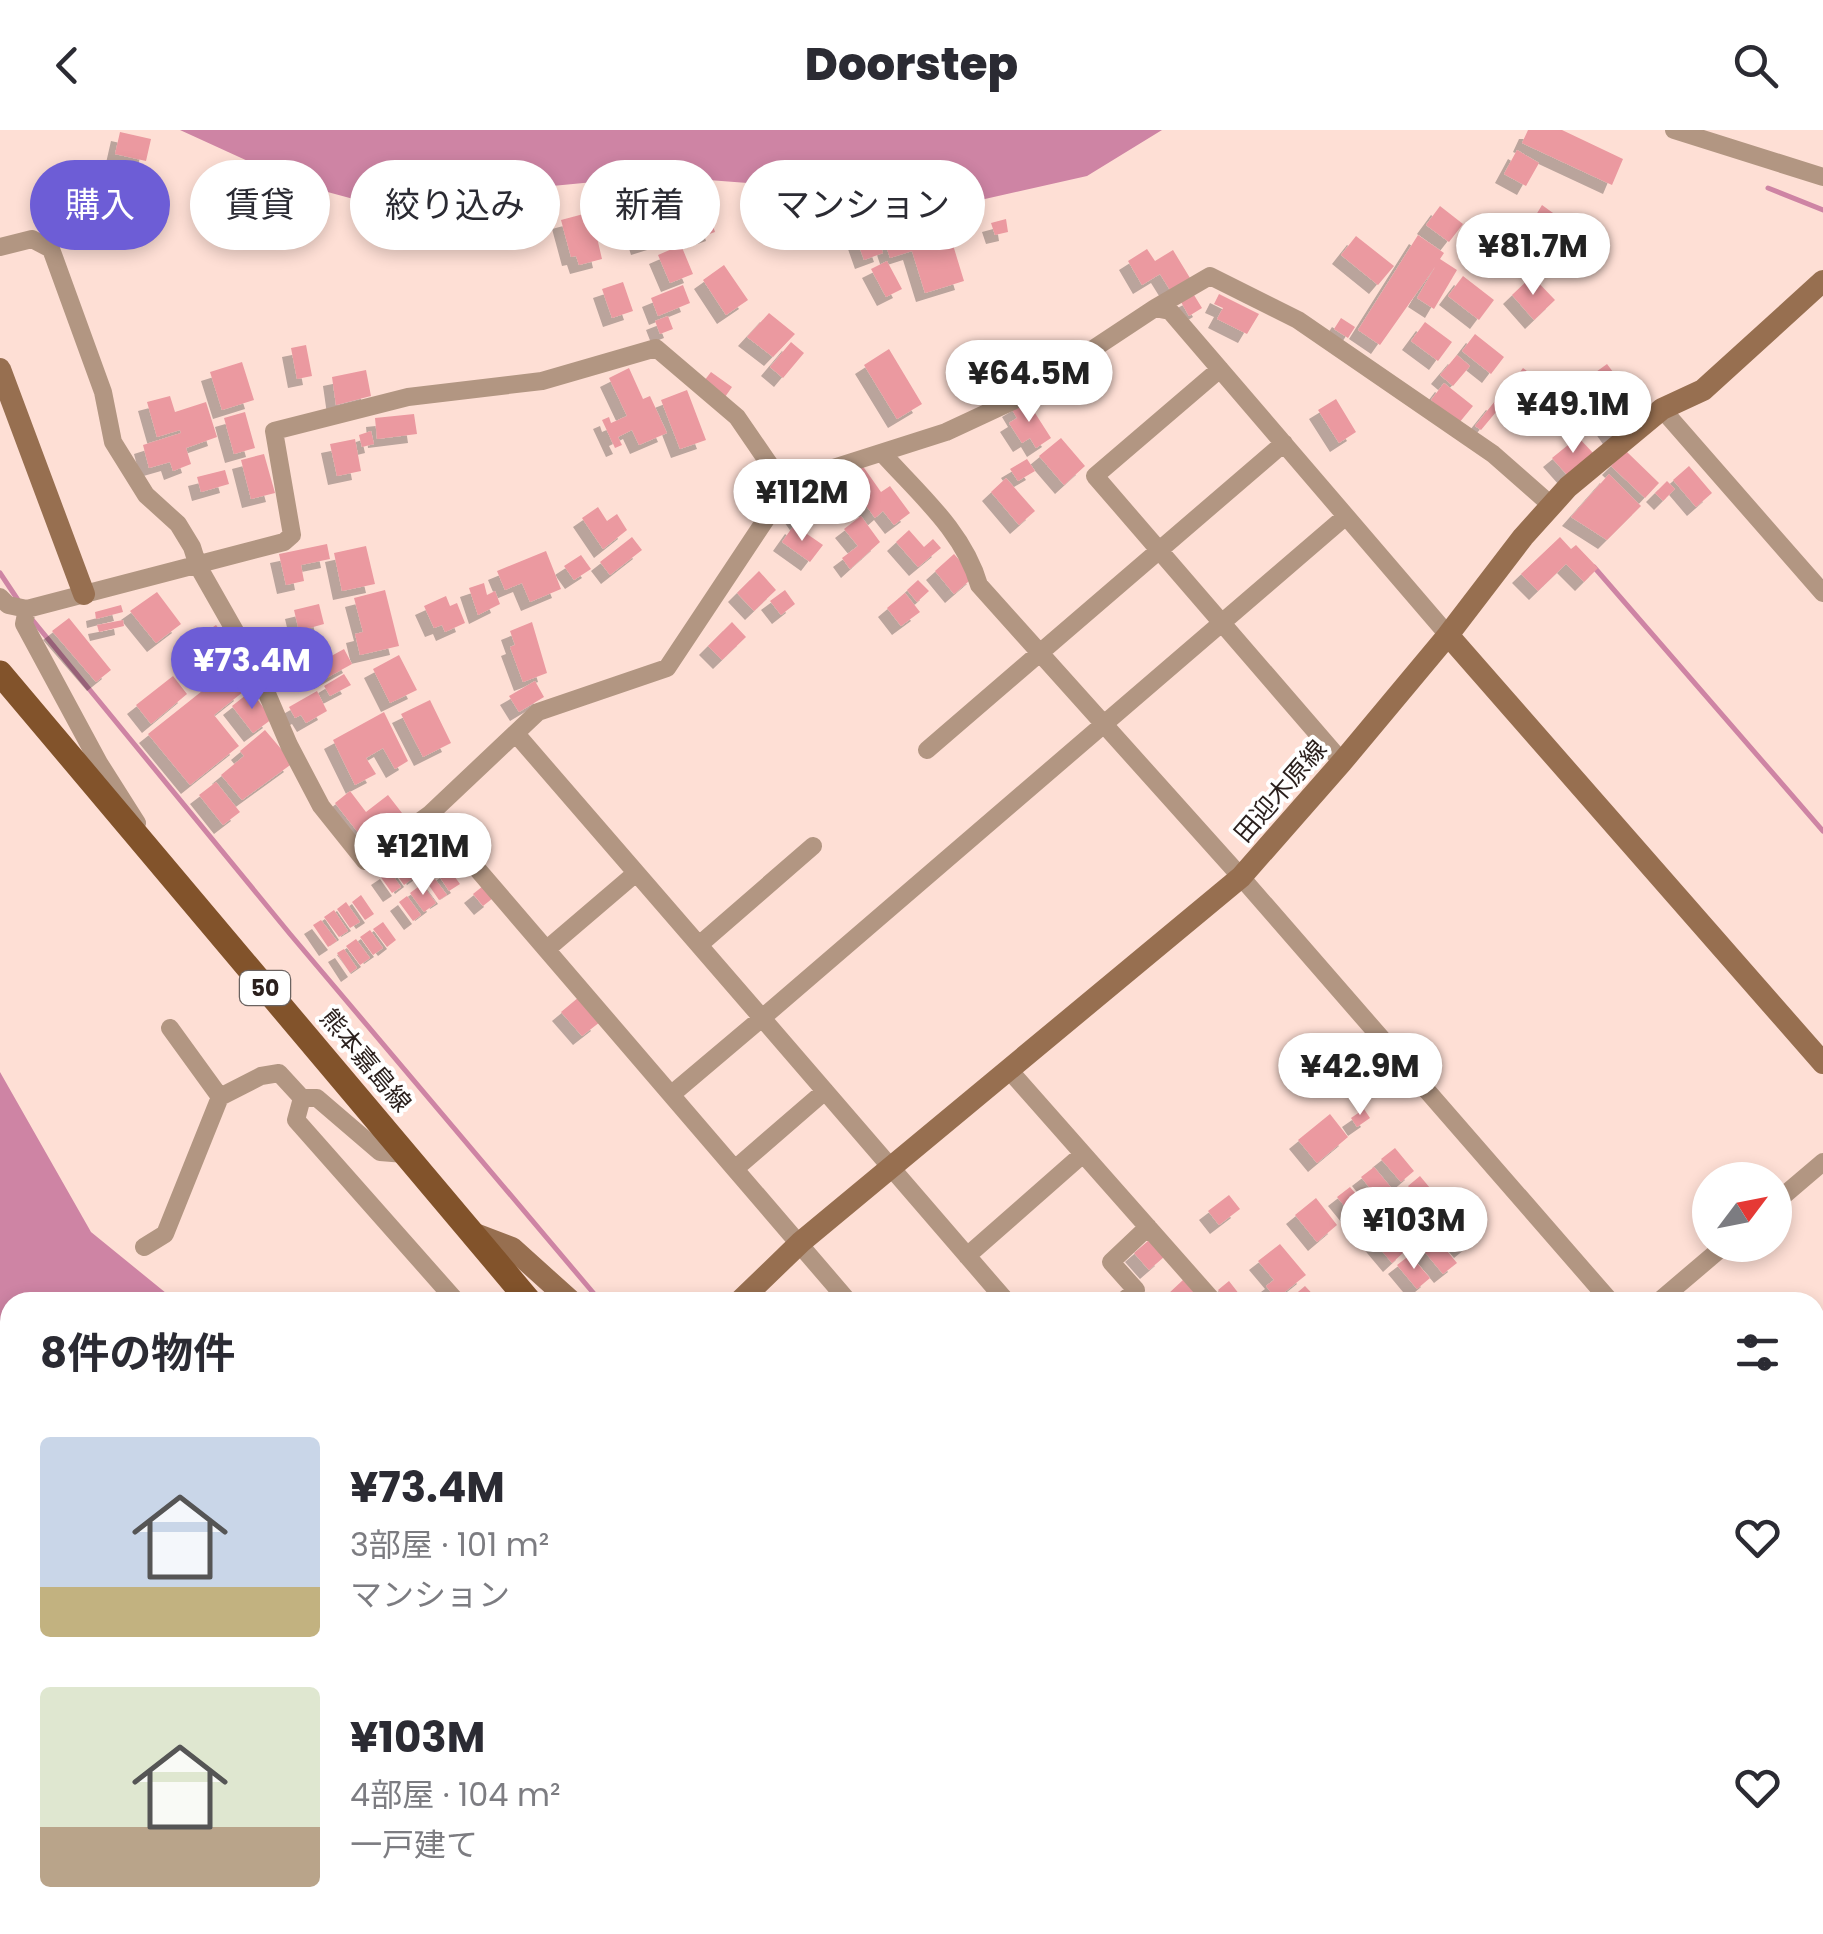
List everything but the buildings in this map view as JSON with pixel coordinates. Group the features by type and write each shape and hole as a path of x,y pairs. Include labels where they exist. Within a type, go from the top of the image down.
{"main road":[{"name":"田迎木原線","path":"749,1292 801,1242 1241,877 1342,762 1551,505 1662,409 1703,390 1823,280"},
{"path":"0,368 84,594"},
{"path":"1448,634 1823,1063"},
{"name":"熊本嘉島線","path":"0,673 521,1292"},
{"path":"470,1232 512,1248 561,1292"}],"street":[{"path":"1674,130 1823,177"},
{"path":"0,247 32,240 51,250 102,392 113,442 146,495 178,524 192,546 198,566 256,668 321,806 365,861 430,814 538,712 667,668 770,513 784,484 946,432 1019,398 1210,276 1298,320 1494,454 1551,505"},
{"path":"1155,308 1170,311 1448,634"},
{"path":"0,596 8,605 27,609 284,542 292,535 274,432 408,397 542,380 656,348 737,418 784,484"},
{"path":"1220,369 1095,476 1342,762"},
{"path":"1662,409 1823,593"},
{"path":"927,750 1284,443"},
{"path":"883,454 960,540 979,585 1241,877 1602,1292"},
{"path":"672,1094 1346,516"},
{"path":"27,609 24,624 98,763 135,816 148,852"},
{"path":"517,735 998,1292"},
{"path":"430,814 841,1292"},
{"path":"699,946 813,846"},
{"path":"547,950 636,872"},
{"path":"170,1028 220,1098"},
{"path":"1009,1070 1205,1292"},
{"path":"144,1247 165,1234 220,1098 262,1076 279,1073 302,1098 316,1098 380,1152 405,1154"},
{"path":"736,1168 825,1091"},
{"path":"302,1098 296,1120 448,1292"},
{"path":"967,1256 1083,1154"},
{"path":"1792,1188 1823,1162"},
{"path":"1134,1292 1136,1290 1111,1262 1148,1227"},
{"path":"1670,1292 1706,1262"}],"shaded area":[{"path":"180,130 1162,130 1087,176 985,199 985,160 740,160 740,182 720,181 720,160 580,160 580,183 560,185 560,160 350,160 350,198 330,193 330,160 246,160"},
{"path":"0,1072 91,1232 165,1292 0,1292"}],"waterway":[{"path":"1768,188 1823,210"},
{"path":"1594,567 1823,831"},
{"path":"0,573 18,600"},
{"path":"30,617 290,934 593,1292"}]}
